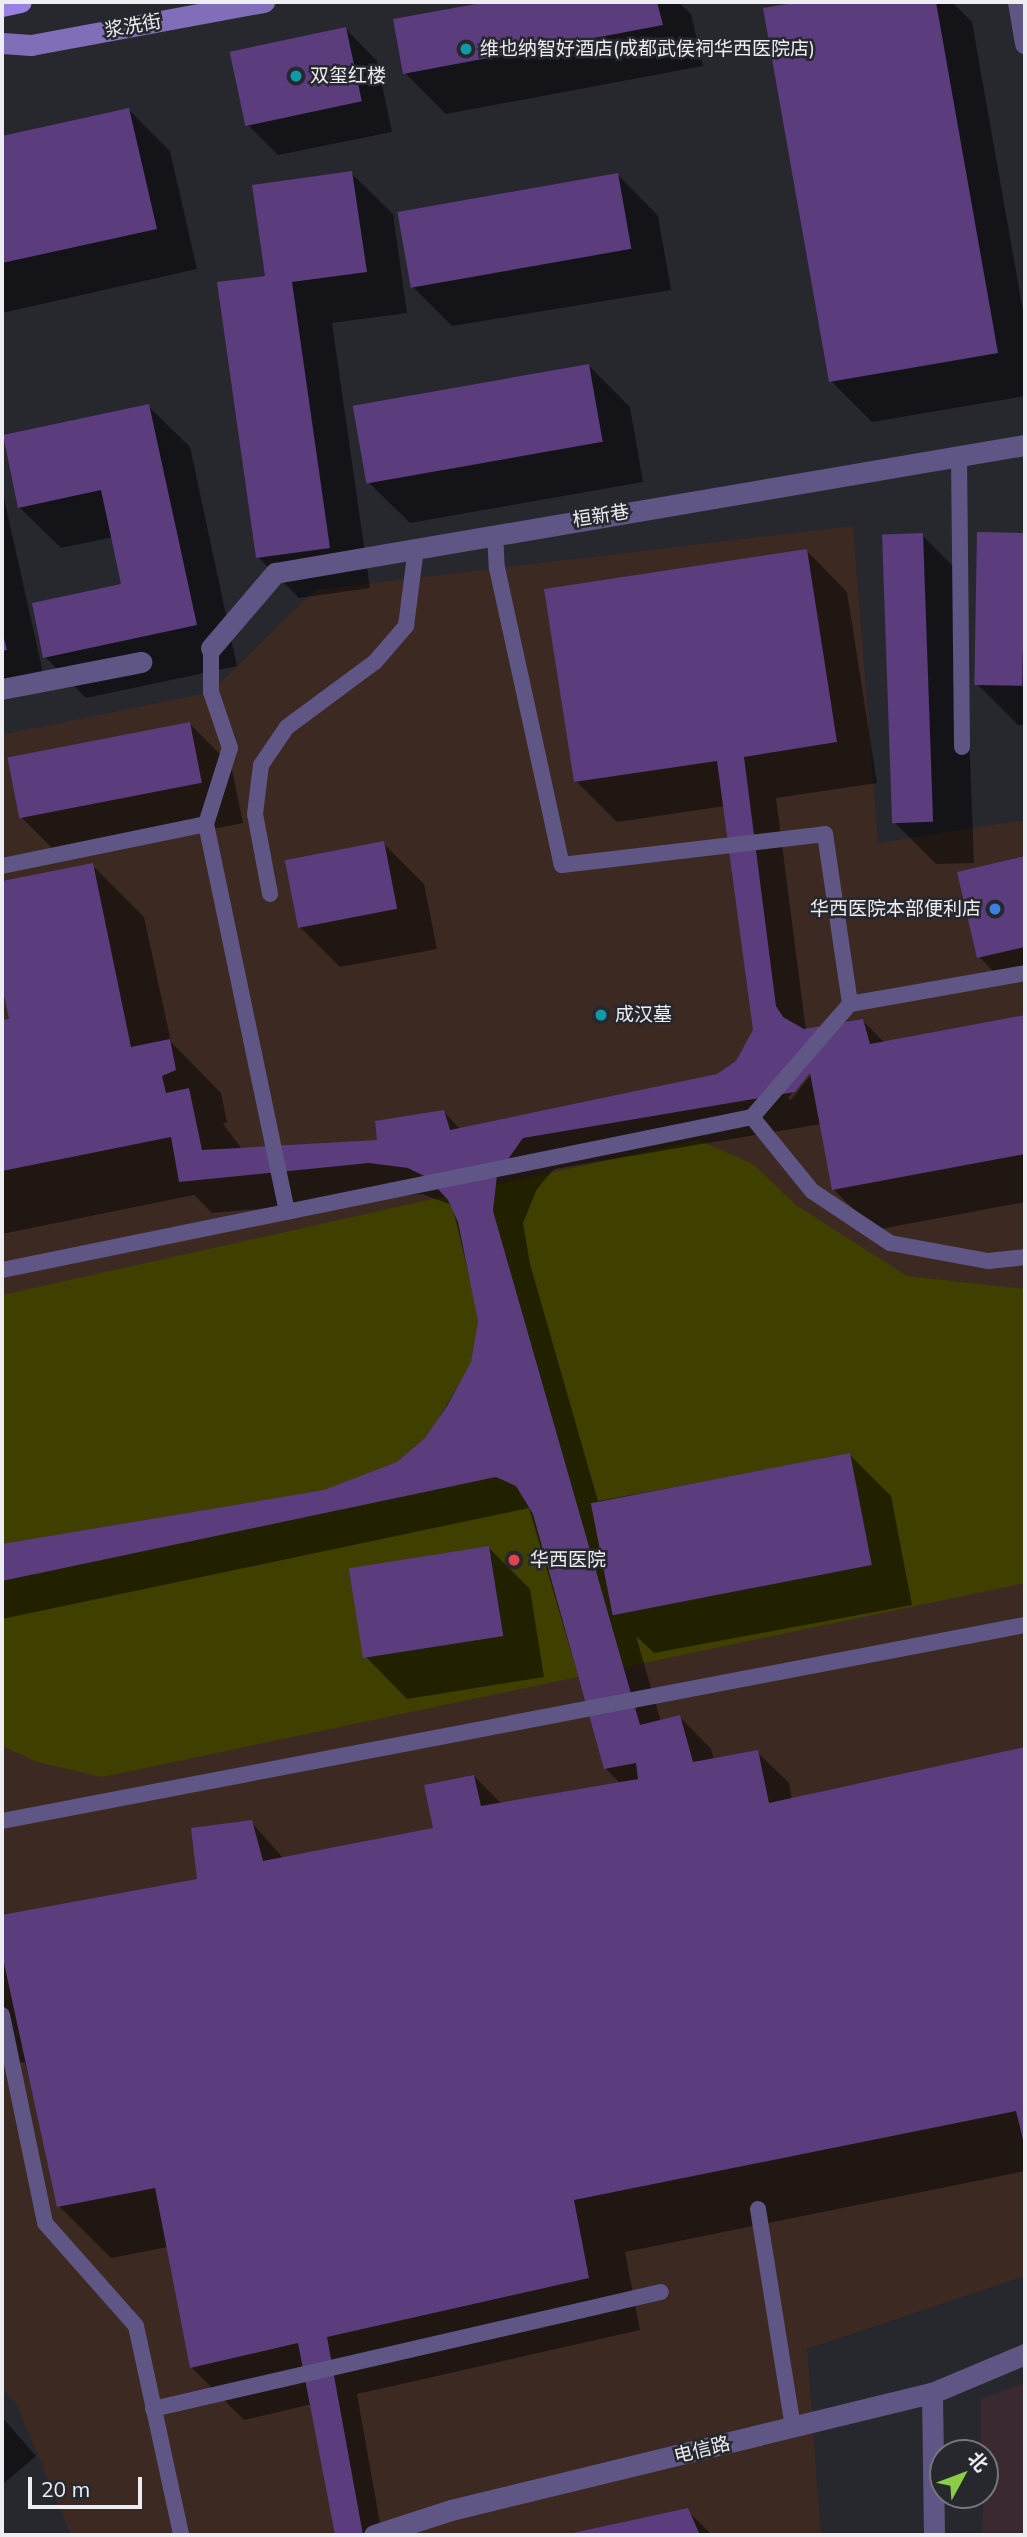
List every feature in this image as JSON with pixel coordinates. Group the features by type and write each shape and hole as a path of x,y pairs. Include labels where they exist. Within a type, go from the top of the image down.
{"main road":[{"path":"2,6 21,2"},
{"name":"浆洗街","path":"2,43 30,45 264,2"}],"street":[{"path":"1018,2 1025,43"},
{"name":"桓新巷","path":"211,648 275,573 1025,445"},
{"path":"2,689 141,662"},
{"name":"电信路","path":"374,2535 451,2511 932,2393 1025,2354"},
{"path":"932,2393 934,2535"}],"lane":[{"path":"959,457 961,747"},
{"path":"495,534 497,568 562,865 825,834 850,1004"},
{"path":"270,894 255,814 261,765 287,727 375,662 406,626 416,548"},
{"path":"211,648 211,692 230,748 206,824 287,1212"},
{"path":"2,866 206,824"},
{"path":"2,1270 752,1118 850,1004 1025,973"},
{"path":"752,1118 812,1191 890,1243 988,1261 1025,1258"},
{"path":"2,1821 1025,1625"},
{"path":"2,2015 45,2223 136,2326 181,2535"},
{"path":"758,2209 793,2428"},
{"path":"153,2409 660,2292"}],"shaded area":[{"name":"华西医院","path":"853,526 878,843 1025,820 1025,2276 807,2349 821,2535 71,2535 17,2405 2,2388 2,735 211,692 315,590"},
{"path":"698,1140 753,1164 796,1205 907,1276 1025,1289 1025,1583 102,1777 37,1762 2,1746 2,1295"},
{"path":"1025,2383 1025,2535 982,2535 983,2509 999,2509 999,2439 981,2439 981,2399"}],"building":[{"name":"维也纳智好酒店(成都武侯祠华西医院店)","path":"487,2 657,2 663,25 403,74 393,19"},
{"path":"799,2 936,2 998,353 829,382 763,8"},
{"name":"双玺红楼","path":"346,27 362,101 245,126 230,52"},
{"path":"129,108 157,229 2,263 2,136"},
{"path":"352,171 367,272 292,282 330,548 256,558 217,282 265,276 252,185"},
{"path":"618,173 631,249 411,288 397,212"},
{"path":"589,364 603,442 366,483 353,406"},
{"path":"149,404 197,625 43,658 32,603 121,584 101,490 18,508 3,435"},
{"path":"977,532 1025,533 1022,686 974,685"},
{"path":"923,533 933,822 892,823 882,534"},
{"path":"807,549 837,742 744,757 776,1006 783,1017 804,1029 863,1019 870,1044 1025,1015 1025,1154 832,1190 810,1073 795,1092 523,1138 497,1175 493,1211 640,1725 680,1715 693,1762 758,1750 769,1803 1025,1747 1025,2148 1016,2111 574,2200 589,2278 327,2337 363,2535 335,2535 298,2343 190,2368 155,2188 57,2207 2,1954 2,1915 197,1879 191,1828 252,1820 263,1861 433,1828 424,1785 474,1775 481,1806 638,1779 636,1763 604,1769 533,1514 516,1486 496,1477 2,1581 2,1544 324,1490 397,1462 425,1438 447,1406 471,1362 478,1321 458,1222 448,1200 428,1178 408,1168 369,1163 179,1182 171,1137 2,1171 2,1020 9,1019 2,985 2,881 93,863 131,1047 170,1039 176,1070 162,1076 166,1093 189,1088 202,1150 377,1140 375,1121 444,1110 450,1130 717,1074 736,1061 753,1030 717,761 574,782 544,589"},
{"path":"2,631 7,650 2,651"},
{"path":"190,722 202,783 19,818 7,757"},
{"path":"384,841 397,909 298,928 285,860"},
{"name":"华西医院本部便利店","path":"1025,856 1025,947 977,958 957,872"},
{"path":"850,1453 872,1565 613,1615 591,1503"},
{"path":"489,1546 503,1636 363,1658 349,1568"},
{"path":"688,2508 700,2535 573,2535 573,2533"}],"place":[{"name":"维也纳智好酒店(成都武侯祠华西医院店)","path":"466,49"},
{"name":"双玺红楼","path":"296,76"},
{"name":"华西医院本部便利店","path":"995,909"},
{"name":"成汉墓","path":"601,1015"},
{"name":"华西医院","path":"514,1560"}]}
